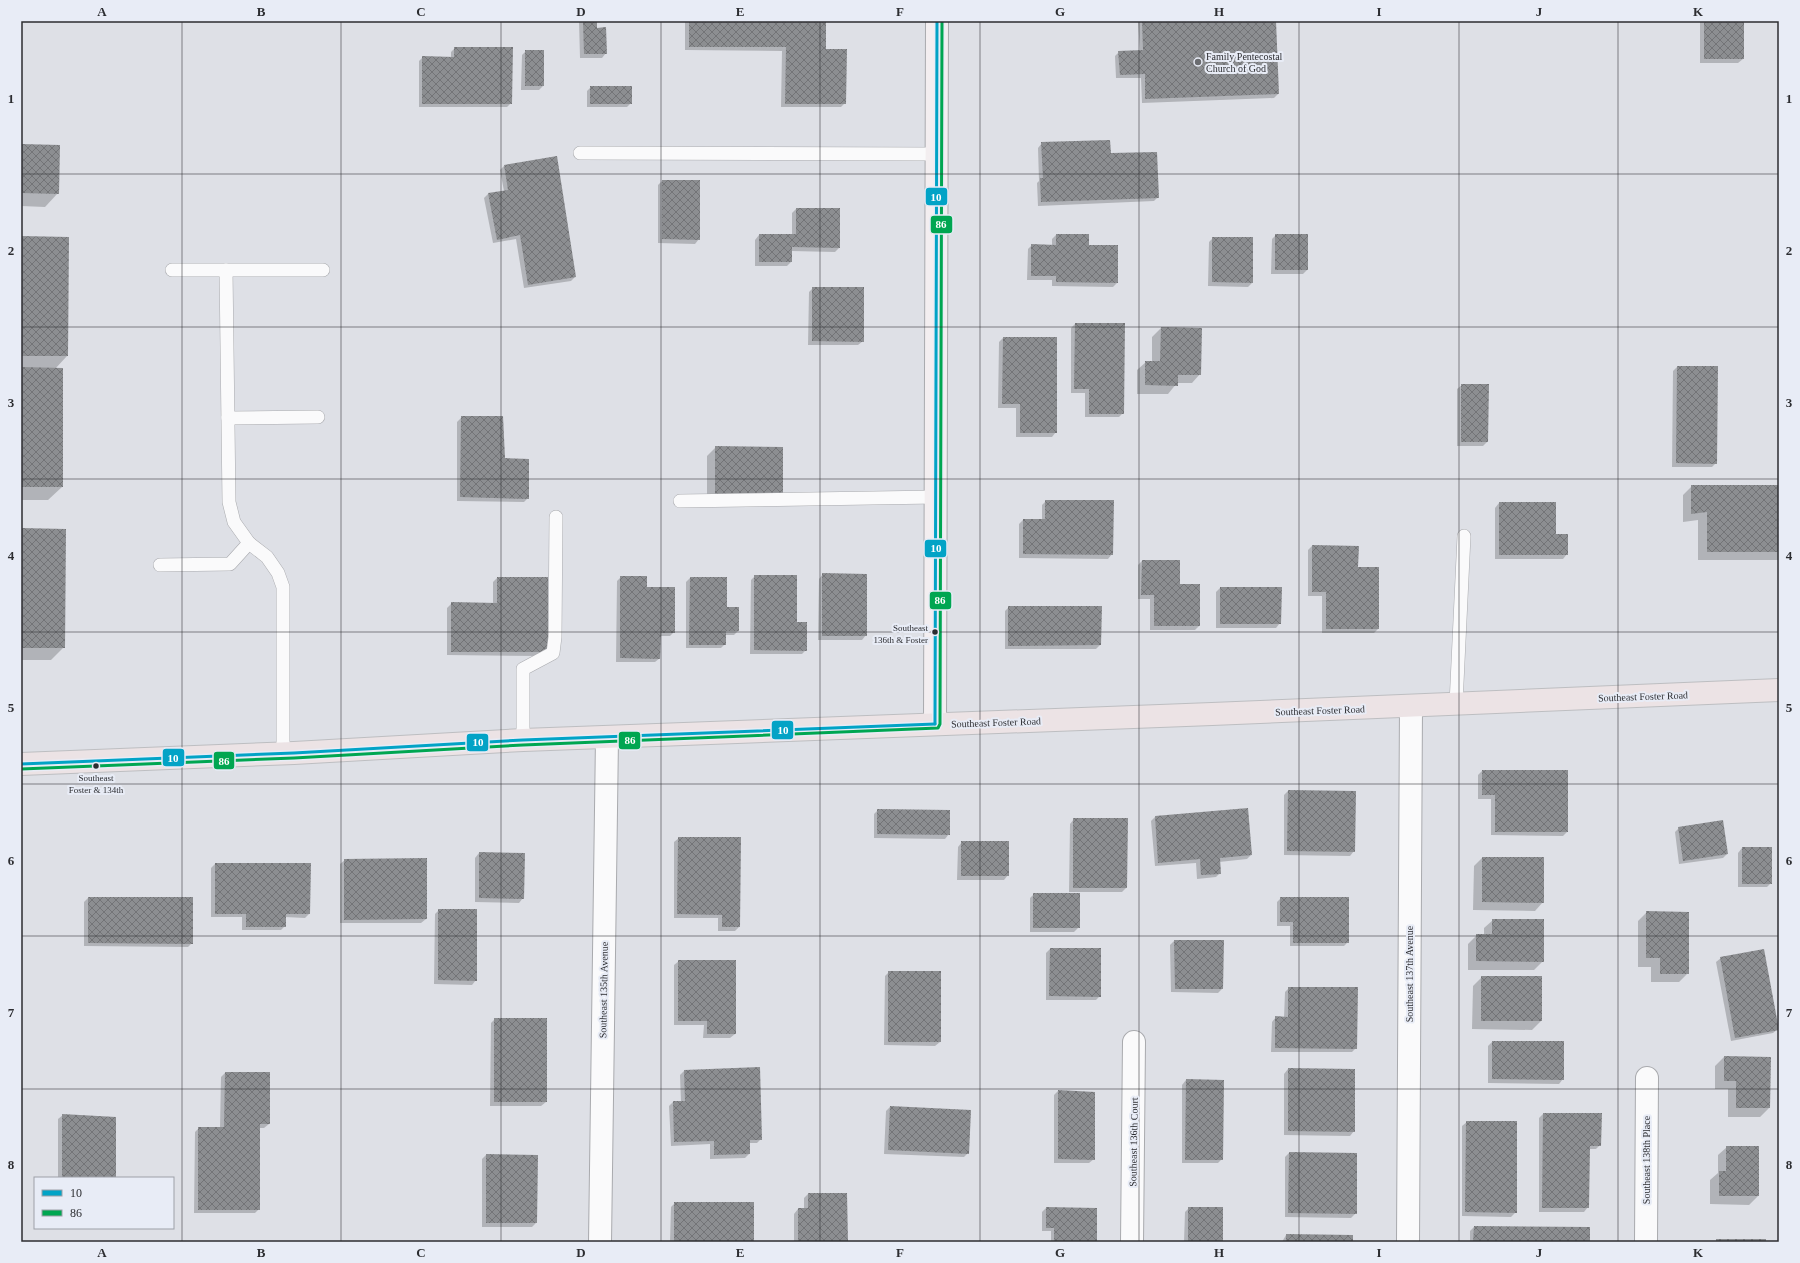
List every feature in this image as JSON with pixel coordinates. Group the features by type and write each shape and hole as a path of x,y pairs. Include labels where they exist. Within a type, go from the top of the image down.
{"main road":[{"name":"Southeast Foster Road","path":"21,764 283,753 523,740 607,738 1411,706 1779,690"}],"street":[{"path":"935,724 935,154 937,21"},
{"name":"Southeast 137th Avenue","path":"1408,1242 1411,706"},
{"name":"Southeast 135th Avenue","path":"600,1242 607,738"},
{"name":"Southeast 136th Court","path":"1132,1242 1134,1042"},
{"name":"Southeast 138th Place","path":"1646,1242 1647,1078"}],"lane":[{"path":"580,153 935,154"},
{"path":"172,270 323,270"},
{"path":"226,270 229,502 234,522 249,543 267,557 278,573 283,587 283,753"},
{"path":"228,418 318,417"},
{"path":"680,501 936,497"},
{"path":"523,740 523,669 553,653 555,637 556,517"},
{"path":"1456,704 1464,536"},
{"path":"160,565 230,564 249,543"}],"building":[{"path":"583,21 597,21 597,28 606,27 607,54 584,54"},
{"path":"689,21 826,21 826,49 847,49 846,104 785,104 786,47 689,47"},
{"name":"Family Pentecostal Church of God","path":"1142,21 1276,21 1279,94 1145,99 1145,74 1120,75 1118,51 1143,50"},
{"path":"1704,21 1744,21 1744,59 1704,59"},
{"path":"454,47 513,47 512,104 422,104 422,56 454,57"},
{"path":"525,50 544,50 544,86 525,86"},
{"path":"590,86 632,86 632,104 590,104"},
{"path":"1110,140 1111,153 1157,152 1159,198 1041,202 1040,178 1043,178 1041,142"},
{"path":"21,144 60,145 59,194 21,193"},
{"path":"557,156 576,277 528,285 520,235 497,240 488,193 508,190 504,165"},
{"path":"662,180 700,180 700,240 662,239"},
{"path":"796,208 840,208 840,248 792,247 792,262 759,262 759,234 796,234"},
{"path":"1056,234 1089,234 1089,245 1118,245 1118,283 1056,282 1056,276 1031,276 1031,244 1056,245"},
{"path":"1275,234 1308,234 1308,270 1275,270"},
{"path":"21,236 69,237 68,356 21,356"},
{"path":"1212,237 1253,237 1253,283 1212,282"},
{"path":"812,287 864,287 864,342 812,341"},
{"path":"1075,323 1125,323 1124,414 1089,414 1089,389 1074,389"},
{"path":"1161,327 1202,328 1201,375 1178,375 1178,386 1145,385 1145,361 1160,361"},
{"path":"1003,337 1057,337 1057,433 1020,433 1020,404 1002,404"},
{"path":"1677,366 1718,366 1717,464 1676,463"},
{"path":"21,367 63,368 63,487 21,487"},
{"path":"1461,384 1489,384 1488,442 1461,442"},
{"path":"461,416 503,416 505,458 529,459 529,499 460,497"},
{"path":"715,446 783,447 783,494 715,494"},
{"path":"1691,485 1779,485 1779,552 1707,552 1707,512 1691,514"},
{"path":"1045,500 1114,500 1113,555 1023,554 1023,519 1045,519"},
{"path":"1499,502 1556,502 1556,534 1568,534 1568,555 1499,555"},
{"path":"21,528 66,529 65,648 21,648"},
{"path":"1312,545 1359,546 1358,567 1379,567 1379,629 1326,629 1326,592 1312,592"},
{"path":"1142,560 1180,560 1180,584 1200,584 1200,626 1154,626 1154,595 1141,595"},
{"path":"822,573 867,574 867,636 822,636"},
{"path":"754,575 797,575 797,622 807,622 807,651 754,650"},
{"path":"620,576 647,576 647,587 675,587 675,633 661,633 660,659 620,658"},
{"path":"497,577 548,577 548,652 451,652 451,602 497,603"},
{"path":"690,577 727,577 727,607 739,607 739,631 726,631 726,645 689,645"},
{"path":"1220,587 1282,587 1281,624 1220,624"},
{"path":"1008,606 1102,606 1101,645 1008,646"},
{"path":"1482,770 1568,770 1568,832 1495,832 1495,795 1482,795"},
{"path":"1288,790 1356,791 1355,852 1287,851"},
{"path":"1248,808 1252,855 1220,858 1221,874 1201,875 1200,859 1158,863 1155,816"},
{"path":"877,809 950,810 950,835 877,834"},
{"path":"1073,818 1128,818 1127,888 1073,888"},
{"path":"1723,820 1728,854 1683,861 1678,827"},
{"path":"678,837 741,837 740,927 722,927 722,915 677,914"},
{"path":"961,841 1009,841 1009,876 961,876"},
{"path":"1742,847 1772,847 1772,884 1742,884"},
{"path":"479,852 525,853 524,899 479,898"},
{"path":"1482,857 1544,857 1544,903 1482,902"},
{"path":"427,858 427,919 344,920 344,859"},
{"path":"215,863 311,863 310,914 286,914 286,927 246,927 246,914 215,914"},
{"path":"1033,893 1080,893 1080,928 1033,928"},
{"path":"88,897 193,897 193,944 88,943"},
{"path":"1280,897 1349,897 1349,943 1293,943 1293,922 1280,922"},
{"path":"438,909 477,909 477,981 438,980"},
{"path":"1646,911 1689,912 1689,974 1660,974 1660,958 1646,958"},
{"path":"1492,919 1544,919 1544,962 1476,961 1476,934 1492,934"},
{"path":"1174,940 1224,940 1223,989 1175,989"},
{"path":"1050,948 1101,948 1101,997 1049,996"},
{"path":"1764,949 1779,1030 1735,1038 1720,957"},
{"path":"678,960 736,960 736,1034 707,1034 707,1021 678,1021"},
{"path":"888,971 941,971 941,1042 888,1042"},
{"path":"1481,976 1542,976 1542,1021 1481,1021"},
{"path":"1288,987 1358,987 1357,1049 1275,1048 1275,1016 1288,1017"},
{"path":"494,1018 547,1018 547,1102 494,1102"},
{"path":"1492,1041 1564,1041 1564,1080 1492,1079"},
{"path":"1724,1056 1771,1057 1770,1108 1736,1108 1736,1081 1724,1081"},
{"path":"760,1067 762,1140 750,1140 750,1154 714,1155 714,1141 674,1142 673,1101 685,1101 684,1070"},
{"path":"1288,1068 1355,1069 1355,1132 1288,1131"},
{"path":"225,1072 270,1072 270,1124 260,1124 260,1210 198,1210 198,1127 224,1127"},
{"path":"1186,1079 1224,1080 1223,1160 1185,1160"},
{"path":"1058,1090 1095,1092 1095,1160 1058,1159"},
{"path":"890,1106 971,1110 969,1154 888,1150"},
{"path":"1543,1113 1602,1113 1601,1146 1590,1146 1589,1208 1542,1208"},
{"path":"62,1114 116,1117 116,1177 62,1177"},
{"path":"1466,1121 1517,1121 1517,1213 1465,1212"},
{"path":"1726,1146 1759,1146 1759,1196 1719,1196 1719,1171 1726,1171"},
{"path":"1289,1152 1357,1153 1357,1214 1288,1213"},
{"path":"486,1154 538,1155 537,1223 486,1223"},
{"path":"808,1193 847,1193 848,1242 798,1242 798,1208 808,1208"},
{"path":"674,1202 754,1202 754,1242 674,1242"},
{"path":"1046,1207 1097,1208 1097,1242 1054,1242 1054,1228 1046,1228"},
{"path":"1188,1207 1223,1207 1223,1242 1188,1242"},
{"path":"1474,1226 1590,1227 1590,1242 1473,1242"},
{"path":"1286,1234 1353,1235 1353,1242 1286,1242"},
{"path":"1716,1239 1766,1239 1766,1242 1716,1242"}],"transit line":[{"name":"10","path":"935,724 937,21"},
{"name":"86","path":"21,769 294,758 523,745 938,728 940,724 942,21"},
{"name":"10","path":"21,764 294,753 523,740 935,724"}],"place":[{"name":"Family Pentecostal Church of God","path":"1198,62"},
{"name":"Southeast 136th & Foster","path":"935,632"},
{"name":"Southeast Foster & 134th","path":"96,766"}]}
